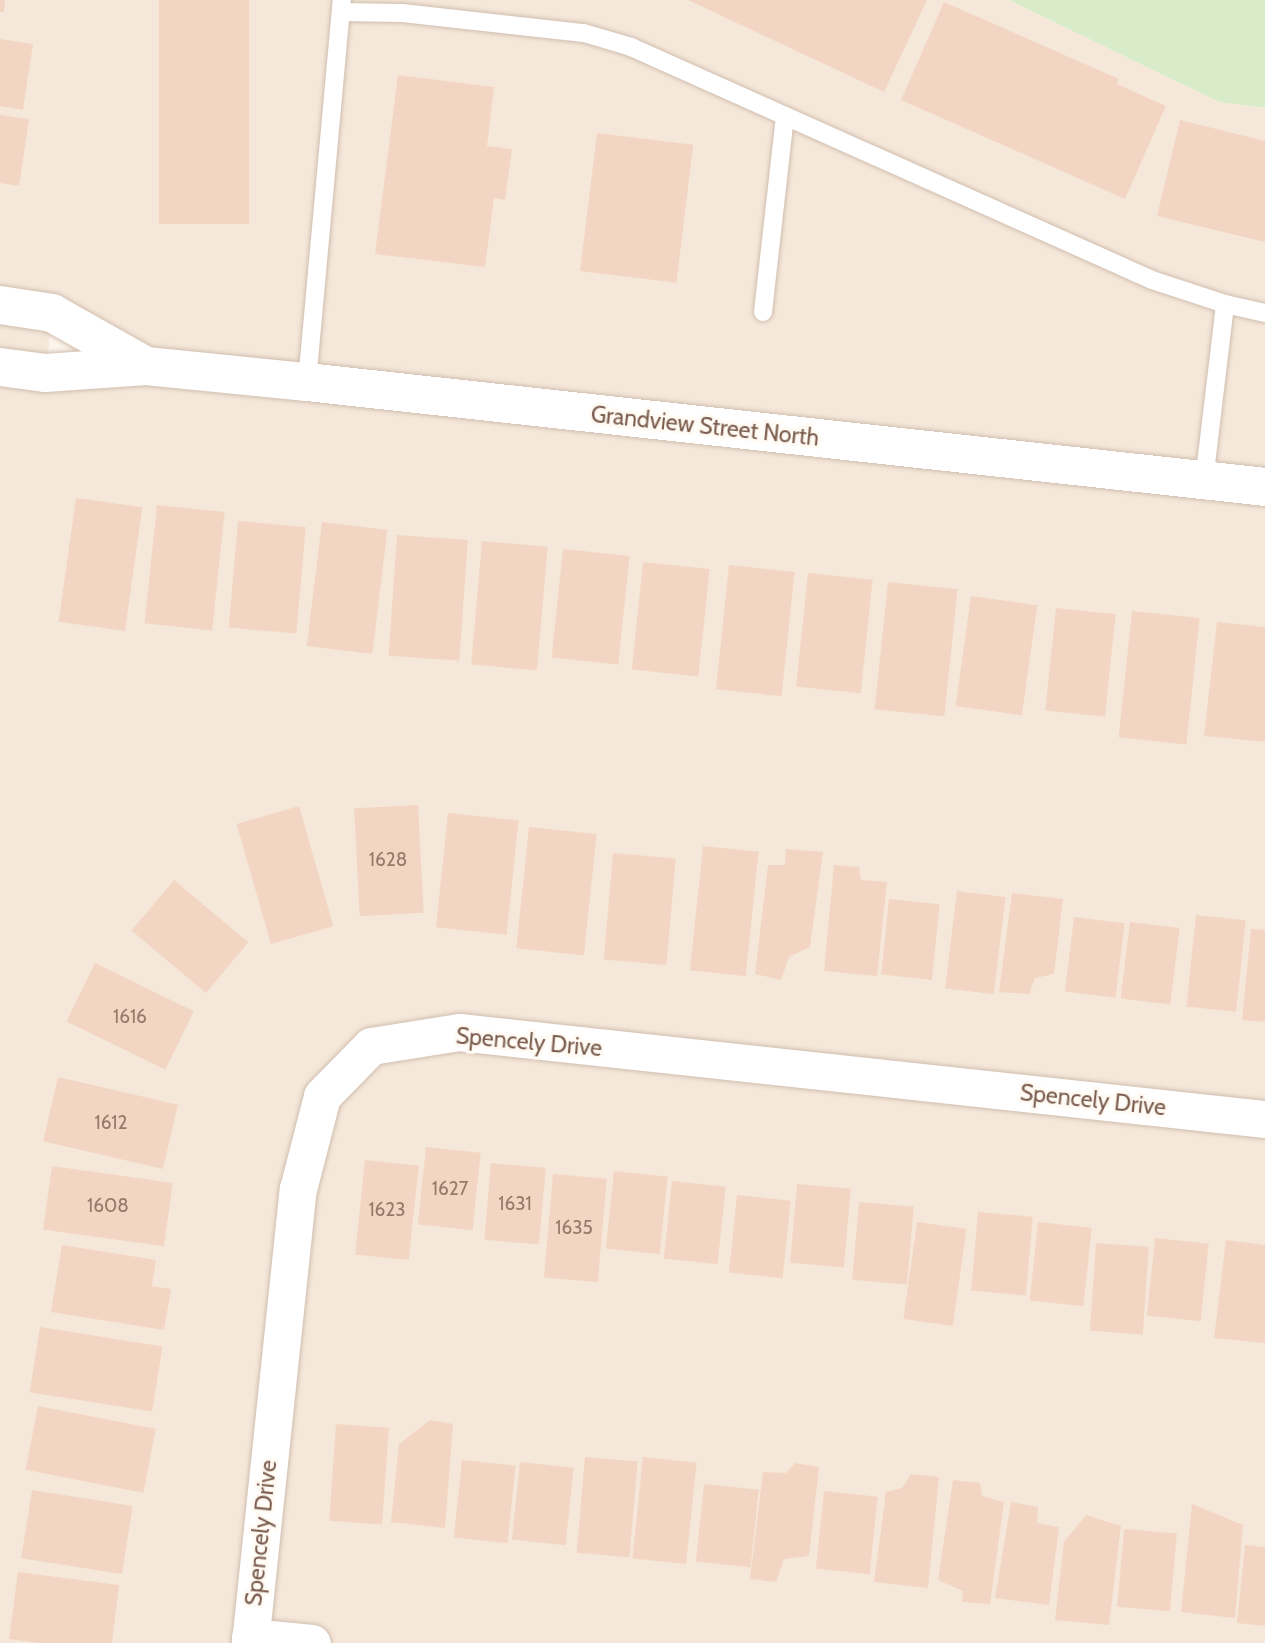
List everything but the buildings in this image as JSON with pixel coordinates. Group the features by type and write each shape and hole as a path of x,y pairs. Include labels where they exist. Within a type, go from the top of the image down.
{"street":[{"name":"Grandview Street North","path":"0,305 52,313 146,366"},
{"name":"Grandview Street North","path":"0,367 45,373 146,366 1265,487"},
{"name":"Spencely Drive","path":"250,1640 298,1189 322,1096 371,1046 459,1032 1265,1119"},
{"path":"250,1640 312,1643"}],"lane":[{"path":"307,382 342,6 584,33 631,47 1152,280 1225,304 1265,313"},
{"path":"763,312 785,117"},
{"path":"1204,481 1225,304"}],"shaded area":[{"path":"0,0 1009,0 1219,102 1265,108 1265,1643 0,1643","holes":["52,314 144,367 46,373"]}],"green space":[{"path":"1009,0 1265,0 1265,108 1219,102"}]}
